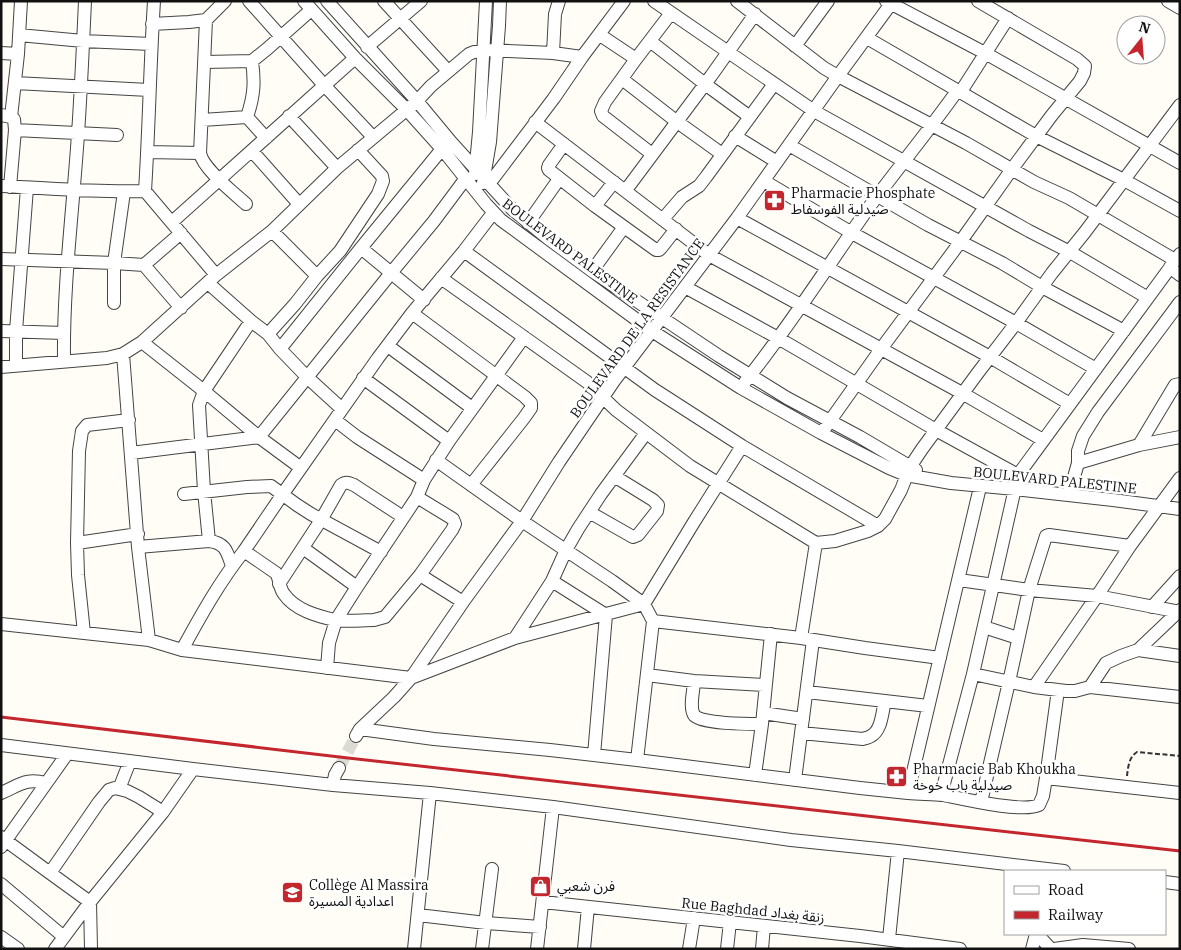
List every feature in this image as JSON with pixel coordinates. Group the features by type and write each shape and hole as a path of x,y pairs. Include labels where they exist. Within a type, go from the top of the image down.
{"street":[{"path":"21,1 16,83 6,116 14,119 15,122 6,186 73,191 145,192"},
{"path":"64,361 68,262 78,133 85,1"},
{"path":"154,1 145,192 181,233 212,279 251,322 268,334 307,377 342,409"},
{"path":"152,24 206,20 225,1"},
{"path":"249,1 373,137"},
{"name":"BOULEVARD PALESTINE","path":"327,1 483,177 512,209 528,223 592,270 719,356 787,398 829,421 908,471 928,479 952,483 1180,509"},
{"path":"384,1 448,72"},
{"path":"367,47 420,1"},
{"path":"483,177 490,142 490,50 486,1"},
{"path":"490,50 500,1"},
{"path":"553,53 555,14 559,1"},
{"path":"131,453 259,437 434,221 483,177 536,122 624,1"},
{"path":"654,1 814,111 903,162 1070,252 1148,298"},
{"path":"737,1 795,46 838,76 966,143 1034,182 1098,214 1176,264 1148,298 1018,475 973,674 941,795"},
{"path":"795,46 828,1"},
{"path":"821,434 907,312 961,241 1036,136 1083,77 1086,69 1077,59 978,1"},
{"path":"1168,1 1180,8"},
{"path":"890,2 1180,163"},
{"name":"BOULEVARD DE LA RESISTANCE","path":"594,755 358,733 411,678 522,520 558,462 623,368 663,318 764,181 867,38 890,2"},
{"path":"205,62 252,61 281,36 308,6"},
{"name":"BOULEVARD PALESTINE","path":"308,6 442,149 501,220 652,331 741,388 821,434 889,468 908,471"},
{"path":"652,154 603,116 602,107 672,13"},
{"path":"626,190 755,14"},
{"path":"741,388 878,196 958,92 1008,18"},
{"path":"206,20 201,159 246,204"},
{"path":"600,35 636,59"},
{"path":"19,36 151,44"},
{"path":"867,38 1036,136 1124,180 1180,211"},
{"path":"650,41 750,117"},
{"path":"1,367 107,358 123,354 142,342 212,279 272,231 337,168 417,101 431,86 469,54 490,50 553,53 582,57"},
{"path":"1,54 18,54"},
{"path":"172,222 355,58"},
{"path":"247,117 252,102 254,86 252,61"},
{"path":"622,79 676,122 722,154"},
{"path":"16,83 149,90"},
{"path":"663,219 682,197 698,186 774,84"},
{"path":"441,278 579,376 616,410 682,461 816,543 835,541 873,529 885,519 891,510 908,471 962,393 1180,105"},
{"path":"289,116 337,168"},
{"path":"202,120 247,117"},
{"path":"247,117 266,138"},
{"path":"536,122 709,255 962,393 1043,440"},
{"path":"15,130 117,135"},
{"path":"735,136 777,162"},
{"path":"564,144 548,168 552,174 652,248 659,250 676,229"},
{"path":"790,145 928,224 1124,331"},
{"path":"280,349 442,149"},
{"path":"268,334 350,238 378,194 383,181 382,176 358,150"},
{"path":"252,151 299,204"},
{"path":"148,152 200,153"},
{"path":"528,223 559,179"},
{"path":"764,181 852,233 1096,369"},
{"path":"595,206 614,182"},
{"path":"16,365 16,332 27,188"},
{"path":"114,303 114,263 124,192"},
{"path":"182,650 205,607 232,566 363,378 493,212"},
{"path":"737,218 990,357 1070,404"},
{"path":"592,270 624,227"},
{"path":"272,231 317,276"},
{"path":"1,259 144,265 181,233"},
{"path":"361,248 424,300"},
{"path":"464,251 623,368 674,403 742,446 865,518 873,529"},
{"path":"144,265 181,308"},
{"path":"686,287 1018,475"},
{"path":"1069,495 1081,458 1083,436 1098,412 1180,302"},
{"path":"412,313 526,396 531,403 531,408 513,433 471,485"},
{"path":"210,541 204,491 199,410 204,391 251,322"},
{"path":"1,331 64,333"},
{"path":"328,668 329,643 336,620 417,497 424,480 436,460 524,337"},
{"path":"142,342 259,437 301,468"},
{"path":"388,346 472,408"},
{"path":"123,354 138,547 149,640"},
{"path":"363,378 449,441"},
{"path":"1139,445 1175,385 1180,384"},
{"path":"84,633 78,575 77,542 79,451 82,431 87,425 129,420"},
{"path":"334,420 424,480"},
{"path":"515,638 552,581 566,550 588,512 646,433"},
{"path":"1081,458 1180,437"},
{"path":"1,624 149,640 182,650 411,678 515,638 644,604 742,446"},
{"path":"436,460 644,604 653,621 637,760"},
{"path":"588,512 632,537 638,535 657,511 658,506 653,500 614,476"},
{"path":"1034,687 1130,546 1180,478"},
{"path":"279,584 344,483 348,482 403,517"},
{"path":"908,793 980,486"},
{"path":"184,494 273,487 321,520 381,552"},
{"path":"244,550 276,573 281,589 288,599 302,609 336,620 374,620 385,617 420,575 455,524 453,519 417,497"},
{"path":"77,542 138,534"},
{"path":"981,802 1029,590 1045,537 1047,535 1130,546"},
{"path":"138,547 218,542 225,548 232,566"},
{"path":"795,780 807,692 807,639 816,543"},
{"path":"303,548 357,587"},
{"path":"420,575 463,602"},
{"path":"1152,607 1180,576"},
{"path":"959,580 994,586 1097,596 1179,612"},
{"path":"552,581 606,614"},
{"path":"1090,687 1106,664 1138,650 1179,612"},
{"path":"606,614 594,755 795,780 941,795 1026,808 1039,805 1041,800 1046,778 1058,690"},
{"path":"653,621 771,634 940,658"},
{"path":"984,627 1018,638"},
{"path":"755,775 771,634"},
{"path":"1138,650 1180,656"},
{"path":"973,674 1058,690 1075,691 1090,687 1180,697"},
{"path":"647,675 766,685"},
{"path":"694,680 692,709 696,718 733,723 762,719 804,719"},
{"path":"807,692 928,706"},
{"path":"802,733 863,739 872,736 880,724 884,701"},
{"path":"1,745 333,785 430,793 553,807 791,840 898,851 1041,870"},
{"path":"67,754 3,841 90,902"},
{"path":"120,789 130,761"},
{"path":"333,785 339,768"},
{"path":"56,949 90,902 163,812 193,769"},
{"path":"1046,778 1180,793"},
{"path":"1,793 26,781 46,783"},
{"path":"50,873 109,790 113,788 120,789 139,797 163,812"},
{"path":"414,949 430,793"},
{"path":"537,949 553,807"},
{"path":"893,943 898,851"},
{"path":"482,949 492,869"},
{"path":"1166,882 1180,884"},
{"path":"1,884 64,937"},
{"path":"90,902 91,949"},
{"name":"Rue Baghdad زنقة بغداد","path":"543,902 764,926 859,942 960,949"},
{"path":"584,949 588,907"},
{"path":"418,915 540,927"},
{"path":"689,949 694,918"},
{"path":"727,949 730,922"},
{"path":"762,949 764,926"},
{"path":"1032,949 1036,935"},
{"path":"1037,935 1053,949 1088,945 1129,949"},
{"path":"1,938 18,949"}],"path":[{"path":"1126,787 1129,764 1137,752 1180,756"}],"tunnel":[{"path":"339,768 356,736"}],"railway":[{"path":"1,717 348,758 1180,851"}],"place":[{"name":"Pharmacie Phosphate صيدلية الفوسفاط","path":"775,201"},
{"name":"Pharmacie Bab Khoukha صيدلية باب خوخة","path":"897,777"},
{"name":"فرن شعبي","path":"541,886"},
{"name":"Collège Al Massira اعدادية المسيرة","path":"293,893"}]}
